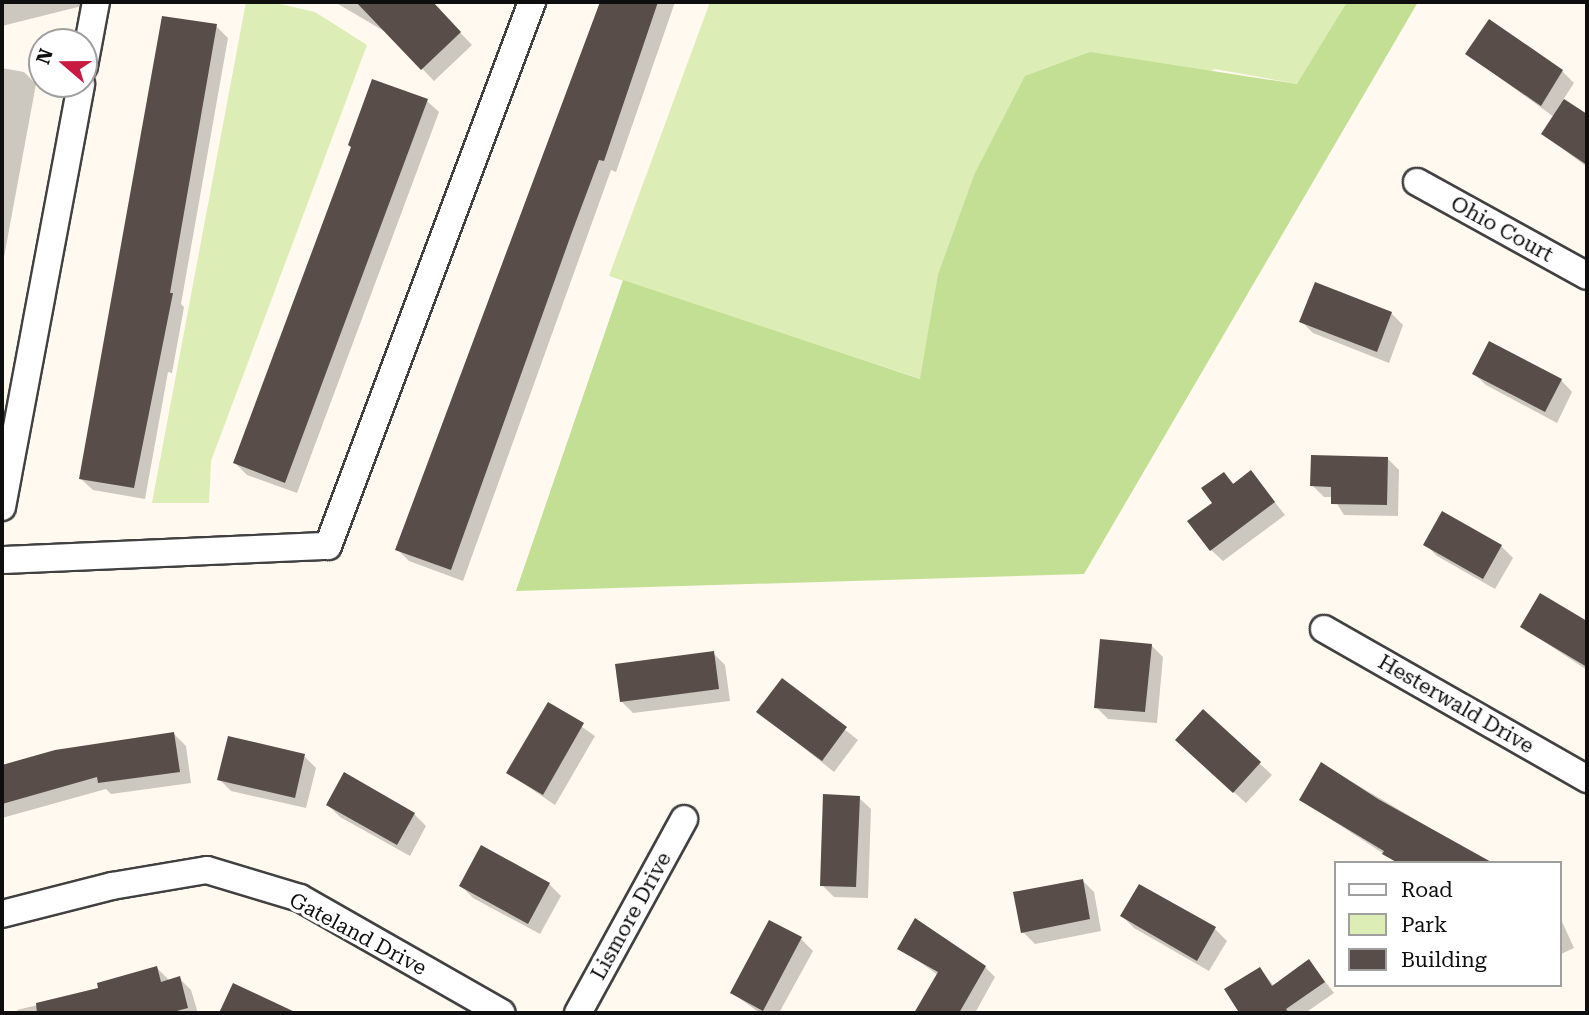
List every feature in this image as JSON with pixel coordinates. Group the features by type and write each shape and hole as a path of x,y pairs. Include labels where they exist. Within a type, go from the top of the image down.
{"street":[{"path":"91,28 96,2"},
{"path":"2,560 328,546 528,4"},
{"path":"2,507 78,98"},
{"name":"Ohio Court","path":"1417,182 1587,276"},
{"name":"Hesterwald Drive","path":"1324,629 1587,779"},
{"name":"Lismore Drive","path":"578,1013 684,819"},
{"name":"Gateland Drive","path":"2,914 112,887 207,870 300,898 502,1013"}],"green space":[{"path":"246,2 271,2 315,12 367,45 211,461 209,503 152,503"},
{"path":"710,2 1347,2 1298,84 1215,69 974,175 938,274 921,379 609,276"},
{"path":"1347,2 1418,2 1084,574 516,591 623,280 920,379 938,274 974,175 1025,76 1090,52 1297,84"}],"building":[{"path":"356,2 433,2 461,32 421,70"},
{"path":"600,2 658,2 604,161 599,160 572,232 451,570 395,550"},
{"path":"162,16 217,24 170,293 173,293 134,488 79,479"},
{"path":"1489,19 1563,70 1541,106 1465,54"},
{"path":"372,79 428,99 285,483 233,463 351,147 348,145"},
{"path":"1564,99 1587,114 1587,165 1541,134"},
{"path":"1315,282 1392,312 1377,352 1299,322"},
{"path":"1489,341 1562,379 1545,412 1472,374"},
{"path":"1311,455 1388,457 1387,505 1331,504 1331,487 1310,486"},
{"path":"1251,470 1275,502 1210,551 1187,521 1212,503 1201,488 1224,472 1233,484"},
{"path":"1442,511 1502,545 1483,579 1423,545"},
{"path":"1540,593 1587,621 1587,667 1520,627"},
{"path":"1100,639 1152,644 1145,712 1094,708"},
{"path":"714,651 719,689 620,702 615,664"},
{"path":"782,678 847,727 822,761 756,712"},
{"path":"548,702 584,723 543,795 506,773"},
{"path":"1203,709 1261,762 1233,793 1175,740"},
{"path":"174,732 180,772 98,783 97,777 2,804 2,765 55,750"},
{"path":"228,736 305,754 295,798 217,780"},
{"path":"1321,762 1378,799 1489,861 1394,861 1382,854 1384,851 1299,800"},
{"path":"344,772 415,813 397,845 326,805"},
{"path":"823,794 860,796 856,887 820,886"},
{"path":"481,845 550,883 528,924 459,886"},
{"path":"1083,879 1090,919 1021,933 1013,892"},
{"path":"1139,884 1216,927 1197,961 1120,916"},
{"path":"915,918 986,966 959,1013 914,1013 938,972 897,949"},
{"path":"769,920 802,937 763,1011 730,993"},
{"path":"1309,959 1325,982 1286,1009 1289,1013 1234,1013 1238,1011 1224,989 1260,967 1272,986"},
{"path":"157,966 161,982 180,976 188,1008 169,1013 37,1013 36,1003 98,988 97,983"},
{"path":"233,983 297,1013 219,1013"}]}
